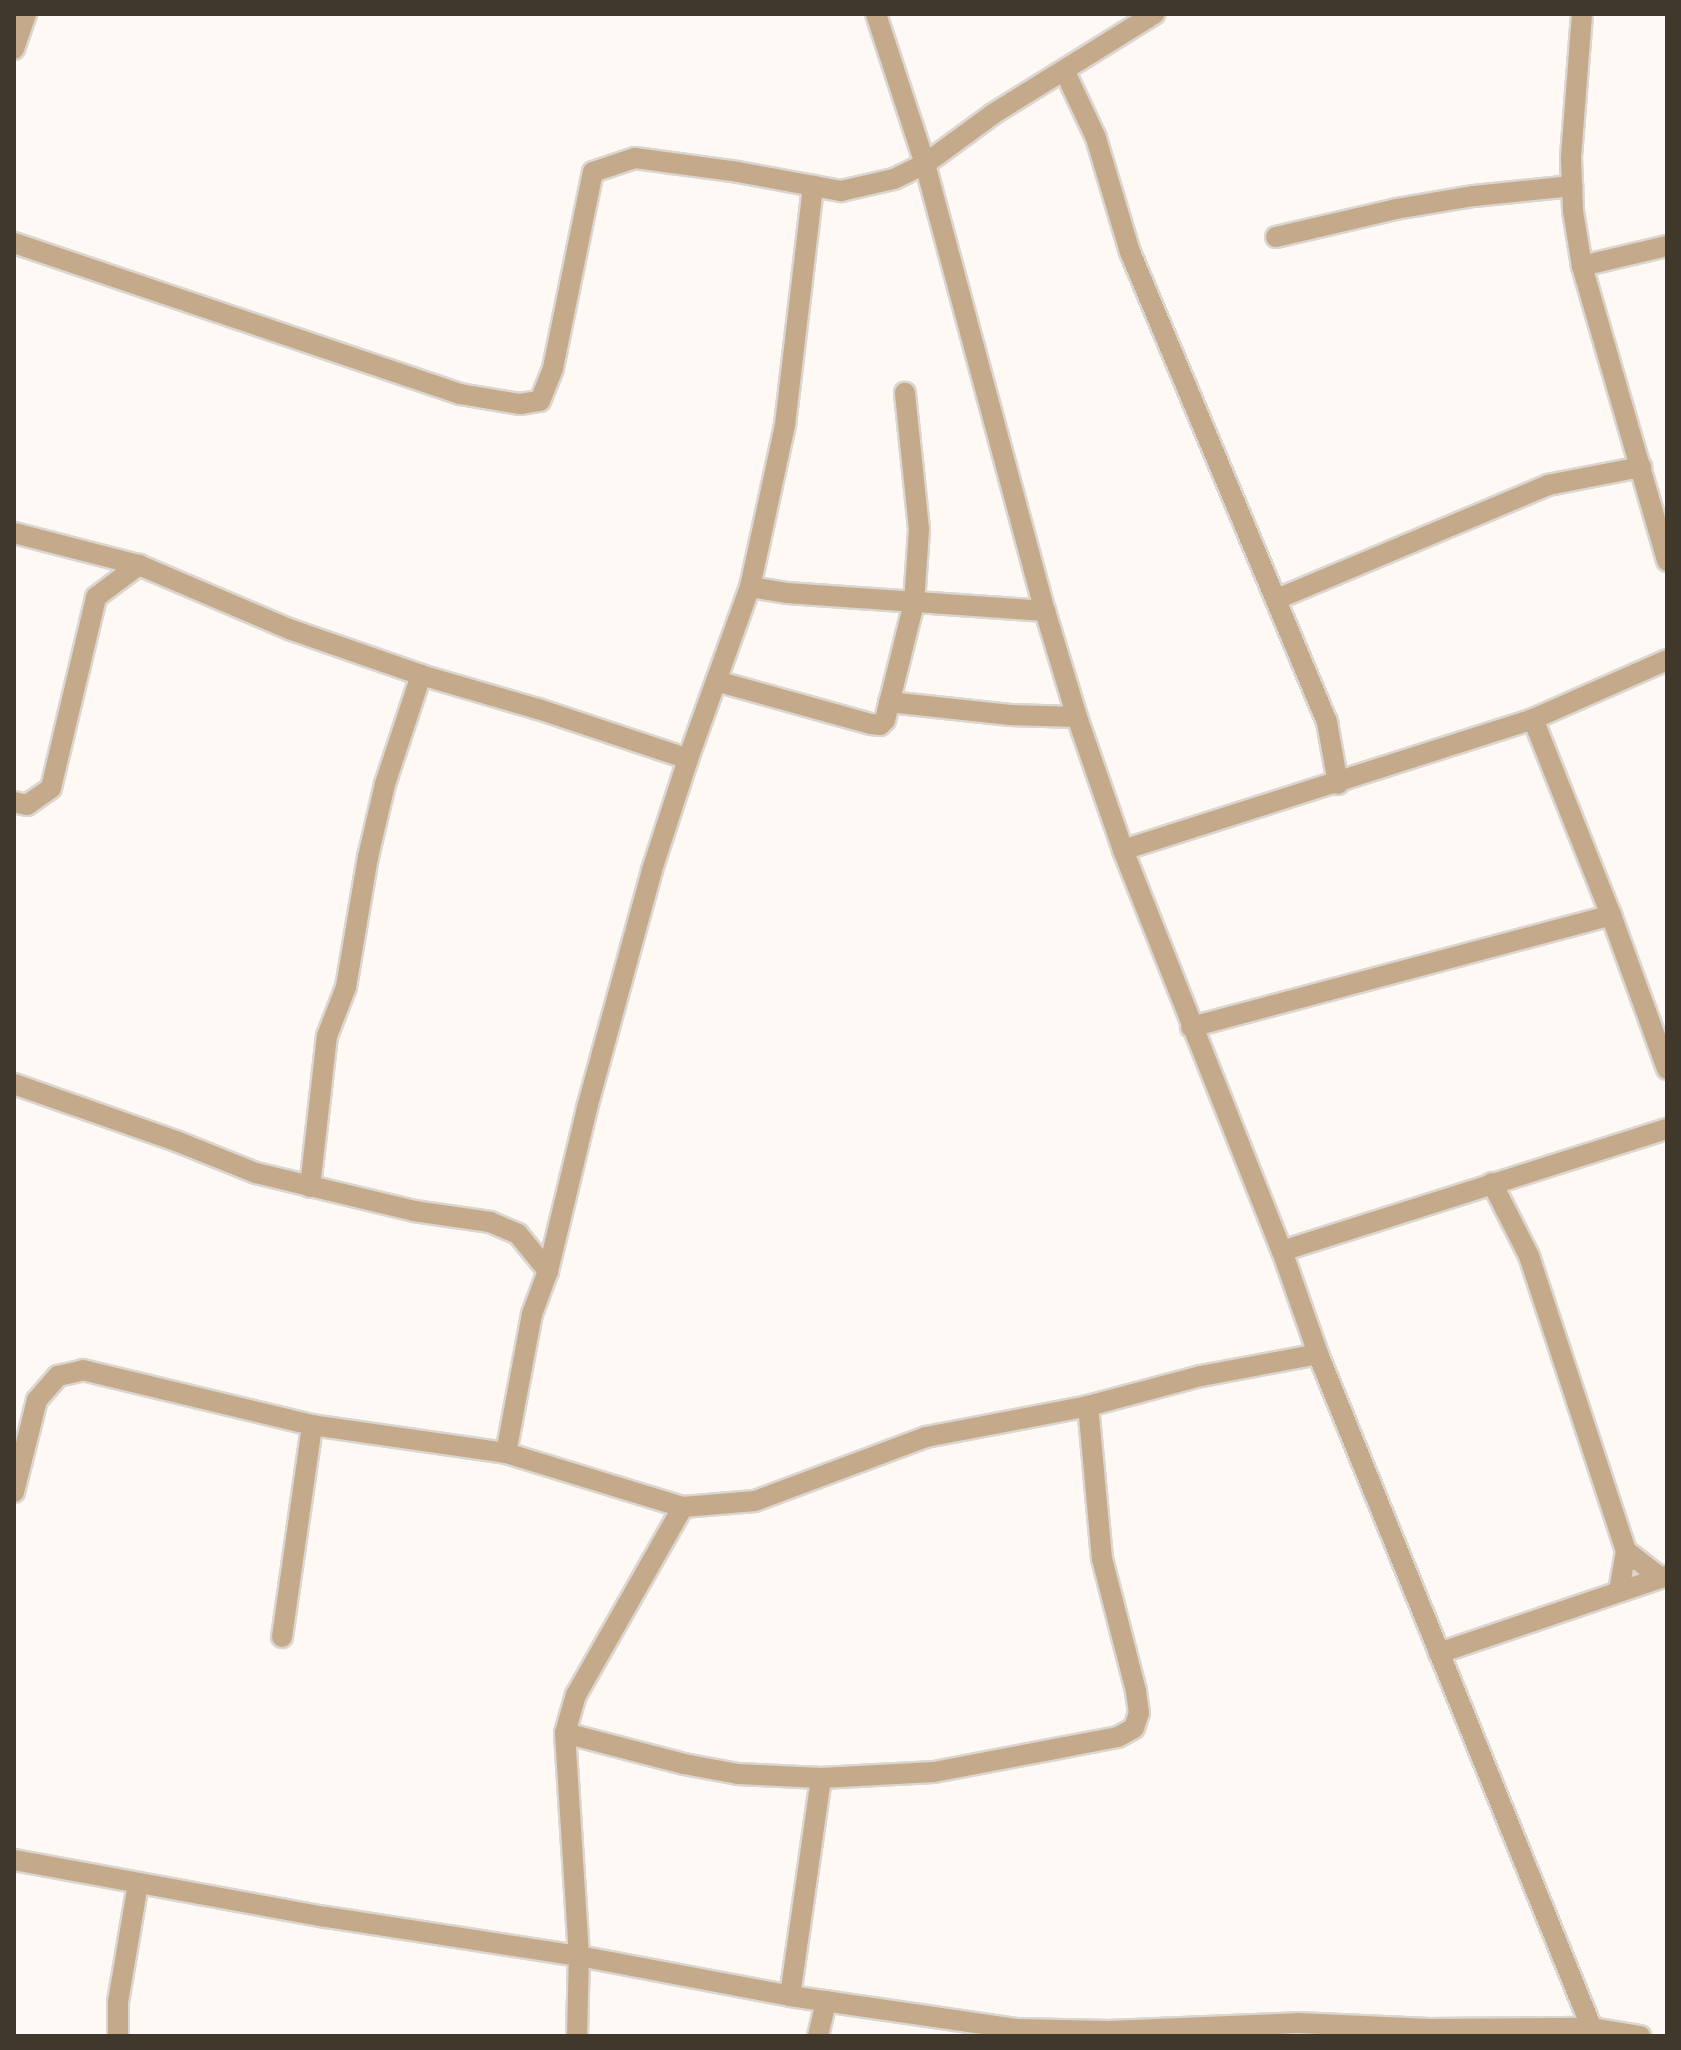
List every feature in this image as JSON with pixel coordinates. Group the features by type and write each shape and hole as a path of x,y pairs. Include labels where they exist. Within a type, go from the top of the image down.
{"street":[{"path":"14,49 26,14"},
{"path":"876,14 925,164 1045,611 1077,717 1123,850 1282,1251 1318,1354 1594,2032"},
{"path":"14,243 460,394 520,404 540,401 553,368 593,172 635,158 841,191 894,179 925,164 993,114 1154,14"},
{"path":"1582,14 1571,158 1582,266 1667,561"},
{"path":"1065,72 1096,138 1136,266 1327,722 1338,784"},
{"path":"506,1453 532,1314 548,1271 587,1108 652,870 750,587 785,425 813,186"},
{"path":"1276,237 1396,209 1474,196 1572,186"},
{"path":"1582,266 1667,246"},
{"path":"716,681 871,724 880,725 885,720 914,603 919,529 905,393"},
{"path":"1277,599 1548,485 1641,467"},
{"path":"14,533 139,565 289,629 421,675 538,709 688,759"},
{"path":"14,802 27,805 51,788 96,597 139,565"},
{"path":"750,587 787,593 1045,611"},
{"path":"1123,850 1338,784 1533,719 1667,660"},
{"path":"310,1187 327,1036 346,987 368,857 385,784 421,675"},
{"path":"889,702 1010,715 1077,717"},
{"path":"1533,719 1611,915 1667,1069"},
{"path":"1191,1027 1611,915"},
{"path":"14,1084 176,1141 256,1173 414,1211 490,1222 518,1234 548,1271"},
{"path":"1282,1251 1667,1129"},
{"path":"1492,1183 1529,1256 1626,1551 1619,1591"},
{"path":"14,1492 37,1400 58,1376 83,1370 312,1425 506,1453 683,1507 755,1501 926,1437 1088,1406 1201,1376 1318,1354"},
{"path":"565,1733 684,1764 738,1774 821,1778 934,1772 1118,1737 1134,1728 1139,1713 1136,1691 1102,1559 1088,1406"},
{"path":"282,1637 312,1425"},
{"path":"577,2036 579,1956 565,1733 576,1695 683,1507"},
{"path":"1626,1551 1664,1577"},
{"path":"1439,1653 1664,1577"},
{"path":"790,1996 821,1778"},
{"path":"14,1860 138,1884 579,1956 790,1996 1016,2029 1109,2031 1297,2023 1640,2036"},
{"path":"118,2036 118,2002 138,1884"},
{"path":"818,2036 826,2001"}]}
